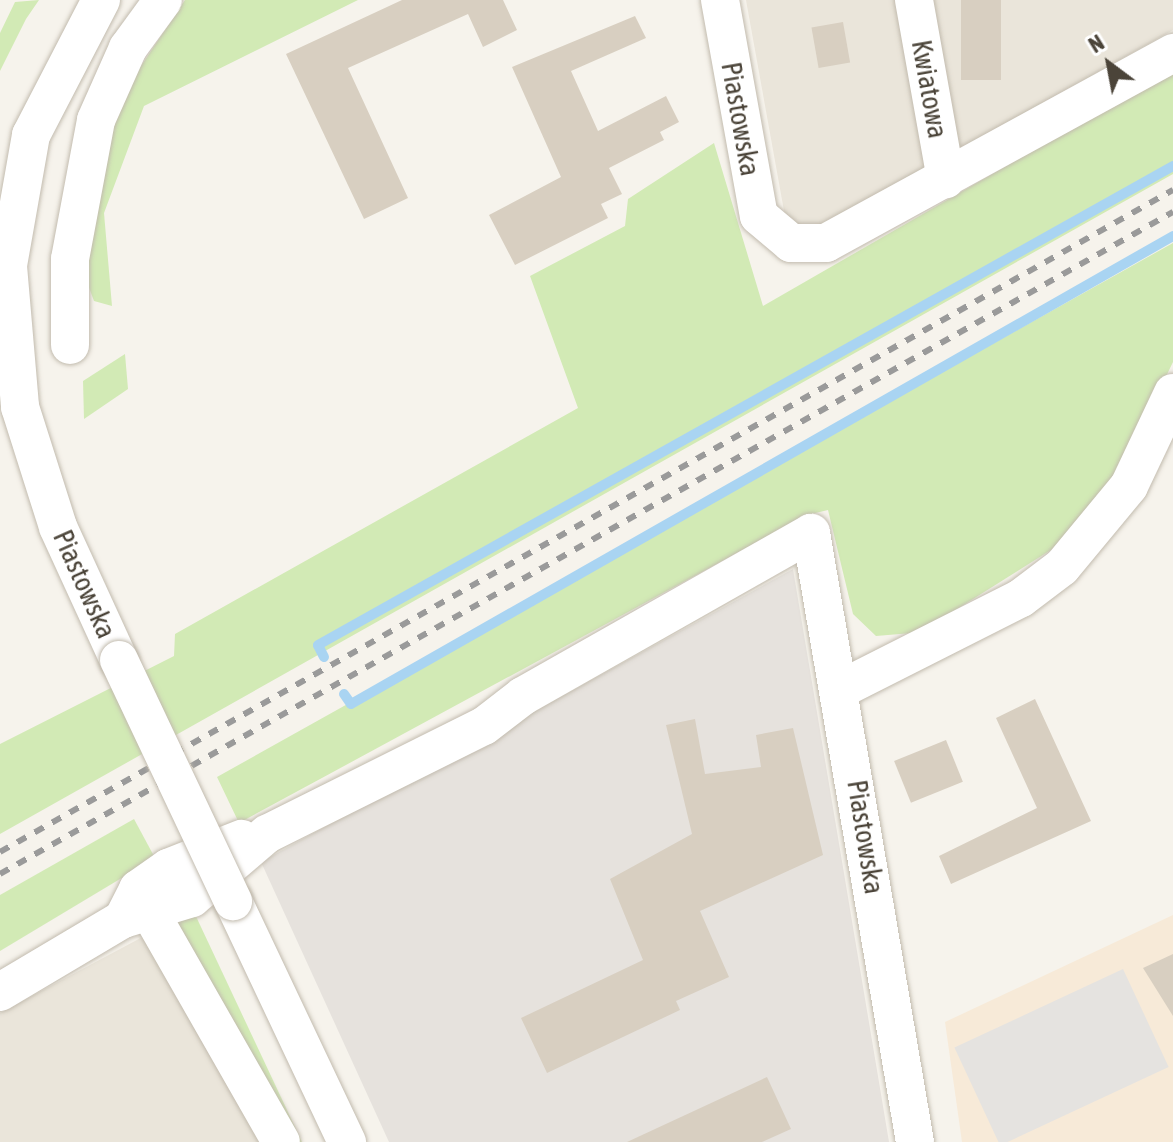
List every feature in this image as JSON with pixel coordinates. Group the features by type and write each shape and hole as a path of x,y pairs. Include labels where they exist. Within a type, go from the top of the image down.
{"street":[{"name":"Piastowska","path":"101,0 31,135 8,266 20,407 58,527 347,1142"},
{"path":"70,345 70,259 96,120 128,48 163,0"},
{"name":"Piastowska","path":"720,0 751,184 772,233 791,243 826,243 946,179"},
{"name":"Kwiatowa","path":"914,0 946,179"},
{"path":"946,179 1173,53"},
{"path":"843,688 1021,598 1062,567 1129,486 1173,393"},
{"name":"Piastowska","path":"137,917 192,898 267,834 484,726 523,696 811,533 843,688 915,1142"},
{"path":"0,992 137,917 281,1142"}],"shaded area":[{"path":"746,0 1173,0 1173,30 790,244"},
{"path":"793,569 889,1142 389,1142 261,862"},
{"path":"1173,915 1173,1142 962,1142 945,1022"},
{"path":"150,933 269,1142 0,1142 0,1013"},
{"path":"1123,969 1169,1067 1008,1142 998,1142 954,1048"}],"green space":[{"path":"39,0 0,71 0,33 15,2"},
{"path":"185,0 358,0 144,106 104,213 112,306 94,301 85,277 117,102"},
{"path":"1173,70 1173,174 0,834 0,744 174,656 175,634 578,408 530,276 625,226 628,199 714,143 763,306"},
{"path":"1173,243 1173,362 1123,465 1054,548 954,611 912,633 876,636 853,614 828,510 807,515 239,823 217,777"},
{"path":"125,354 128,389 84,419 83,381"},
{"path":"134,819 155,858 0,951 0,895"},
{"path":"193,910 302,1142 277,1142 164,930"}],"building":[{"path":"402,0 503,0 517,30 483,47 468,14 348,68 408,198 364,219 286,54"},
{"path":"961,0 1001,0 1001,80 961,80"},
{"path":"635,16 646,38 571,71 598,131 666,96 679,122 660,132 664,140 609,168 622,194 601,204 608,218 515,265 489,215 561,177 512,67"},
{"path":"843,22 850,62 819,68 811,28"},
{"path":"1035,699 1091,821 951,884 939,856 1037,808 996,718"},
{"path":"695,719 705,774 761,767 756,735 793,728 823,855 700,911 729,977 676,1001 680,1010 547,1073 521,1018 643,960 610,879 692,834 666,725"},
{"path":"946,740 963,782 911,803 894,761"},
{"path":"1173,954 1173,1016 1143,968"},
{"path":"767,1077 791,1129 762,1142 627,1142"}],"waterway":[{"path":"324,657 318,645 1173,166"},
{"path":"344,694 351,704 1173,236"}],"railway":[{"path":"0,852 1173,190"},
{"path":"0,874 1173,212"}]}
